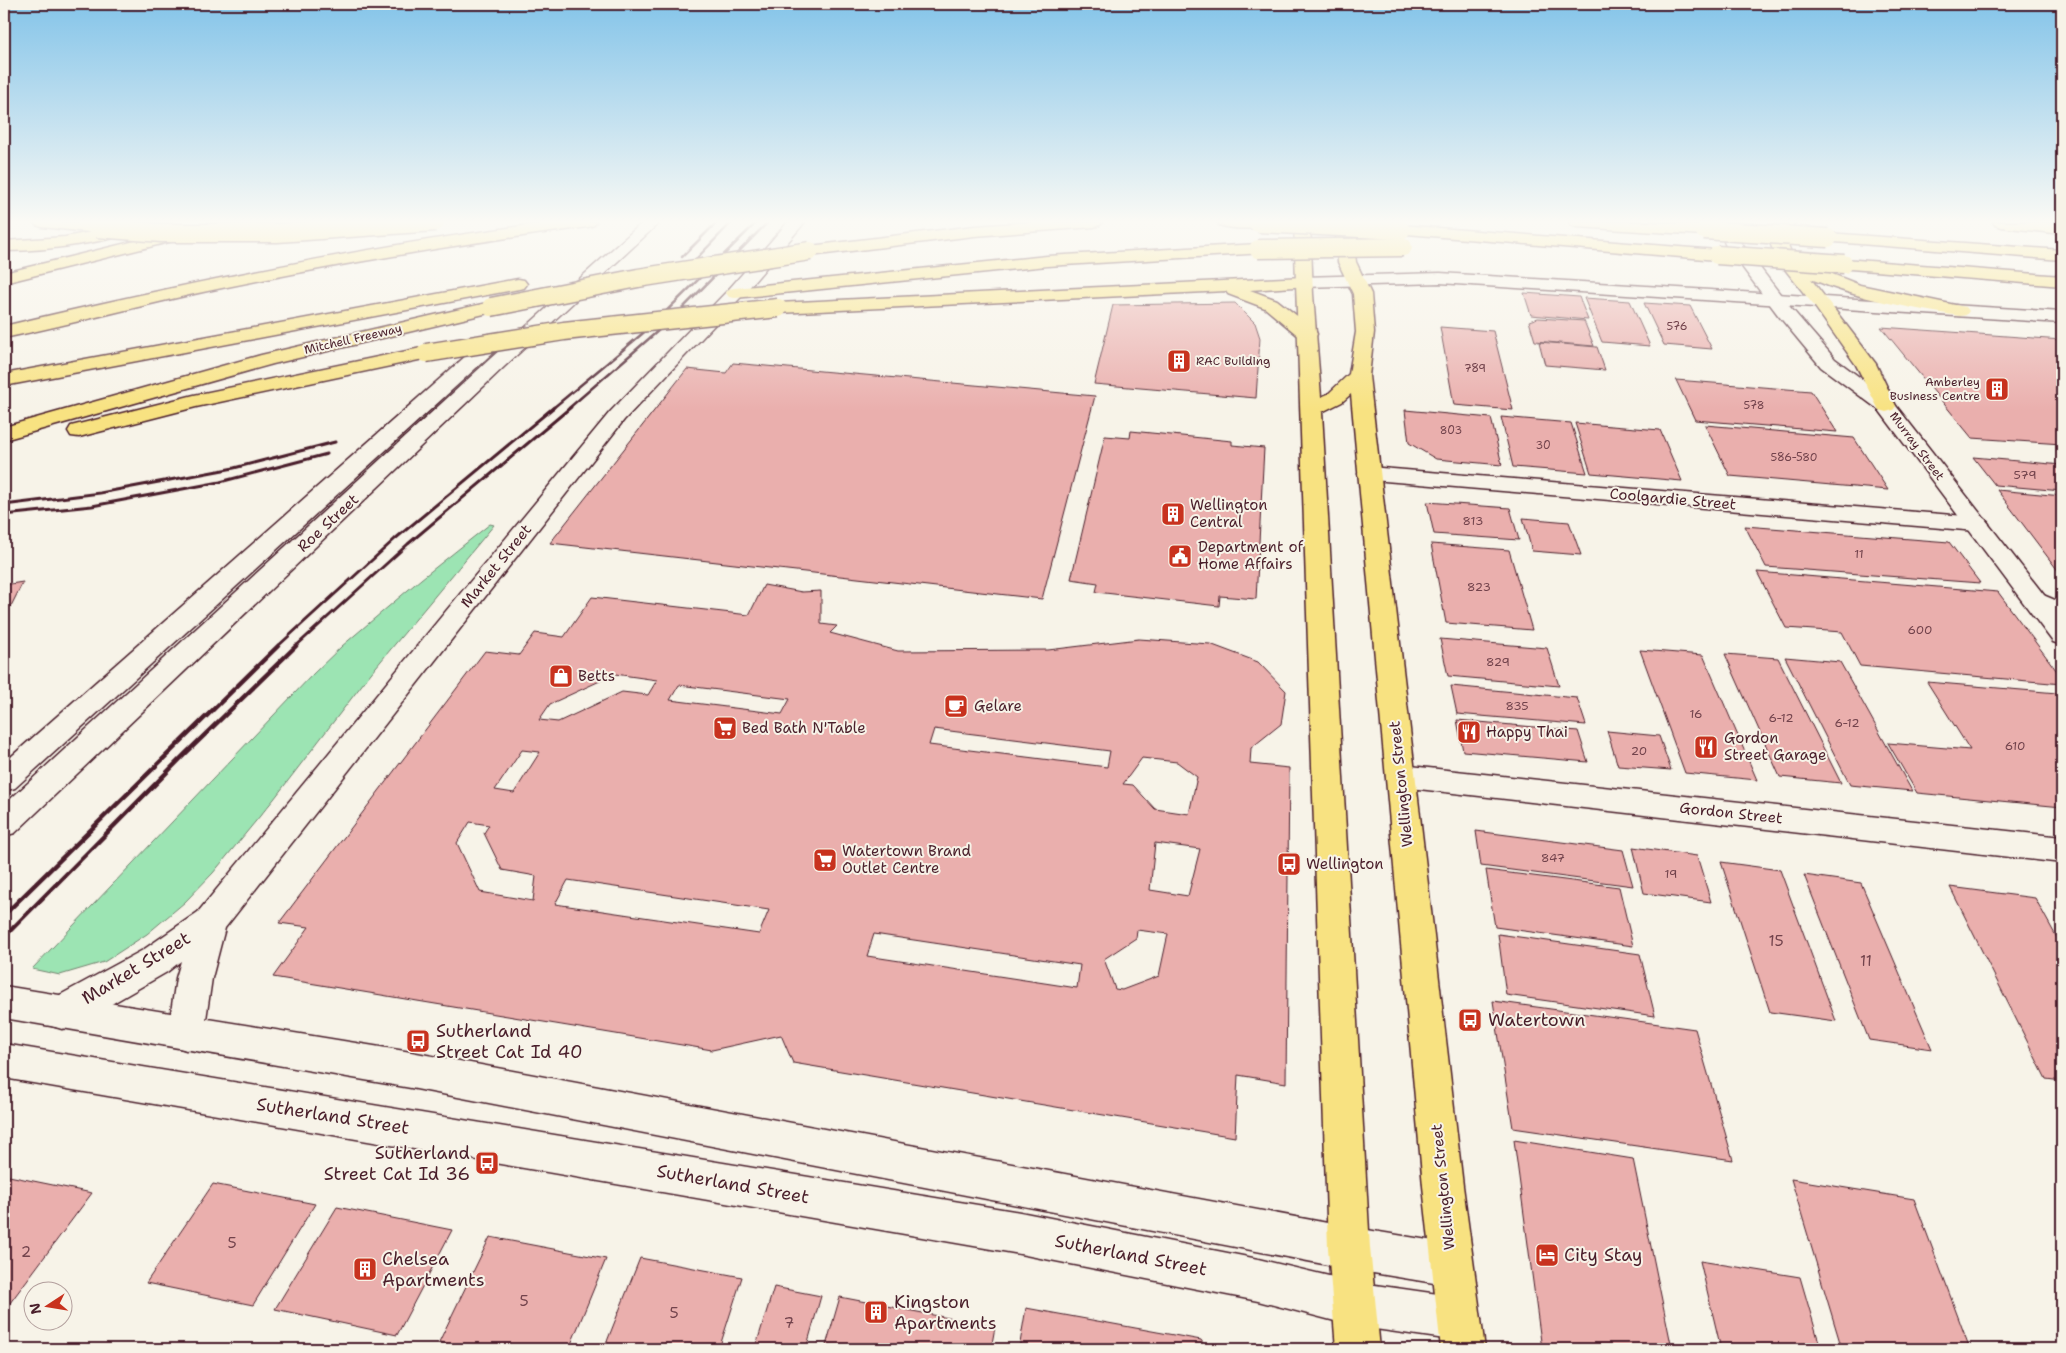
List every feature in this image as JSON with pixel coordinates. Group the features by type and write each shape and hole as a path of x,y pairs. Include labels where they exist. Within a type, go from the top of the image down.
{"main road":[{"path":"4,332 210,285"},
{"path":"4,380 509,285"},
{"name":"Roe Street","path":"4,780 558,285"},
{"name":"Roe Street","path":"4,824 583,285"},
{"name":"Mitchell Freeway","path":"4,434 268,359 491,307 602,285"},
{"name":"Market Street","path":"62,1013 155,961 210,922 617,416 742,285"},
{"path":"735,293 812,285"},
{"path":"4,452 194,401 426,353 583,329 778,308 1212,285"},
{"path":"1215,285 1247,294 1271,304 1308,334"},
{"path":"1303,285 1308,334 1349,1248 1358,1349"},
{"name":"Wellington Street","path":"1358,285 1362,294 1365,332 1359,376 1452,1265 1461,1334"},
{"path":"1573,285 2062,318"},
{"name":"Murray Street","path":"1765,285 1828,362 1886,406 2062,636"},
{"path":"1807,285 1866,364 1886,406"},
{"path":"1843,285 1859,291 1960,311"},
{"path":"1311,409 1335,398 1359,376"},
{"path":"408,418 437,420"},
{"name":"Coolgardie Street","path":"1369,474 1977,524"},
{"path":"2036,600 2062,614"},
{"name":"Gordon Street","path":"1401,776 2062,850"},
{"name":"Market Street","path":"186,1034 194,978 210,922"},
{"path":"4,1002 186,1034 411,1070 1349,1248 1452,1265"},
{"name":"Sutherland Street","path":"4,1061 1020,1233 1258,1280 1461,1334"}],"green space":[{"path":"490,524 494,525 371,673 274,799 213,873 185,902 147,934 104,962 60,975 32,969 313,674 342,646 421,579"}],"building":[{"path":"1524,293 1579,297 1588,320 1531,315"},
{"path":"1584,298 1630,301 1650,346 1602,342"},
{"name":"RAC Building","path":"1235,303 1255,323 1260,338 1256,398 1094,384 1113,305"},
{"path":"1644,303 1690,306 1712,349 1664,345"},
{"path":"1538,318 1584,321 1594,346 1535,341 1529,321"},
{"path":"1440,327 1493,331 1513,410 1454,405"},
{"name":"Amberley Business Centre","path":"1881,327 2062,340 2062,444 1972,438"},
{"path":"1539,342 1597,347 1605,370 1545,365"},
{"path":"733,363 1095,396 1042,599 550,543 687,369 726,373"},
{"path":"1676,380 1811,391 1837,432 1695,420"},
{"path":"1405,410 1491,418 1502,465 1436,459 1409,443"},
{"path":"1501,417 1571,423 1587,473 1513,467"},
{"path":"1575,423 1660,430 1682,481 1591,473"},
{"path":"1705,425 1854,438 1888,490 1730,476"},
{"name":"Wellington Central","path":"1131,431 1232,441 1232,445 1264,448 1256,599 1220,596 1219,606 1096,592 1098,583 1071,579 1105,436 1130,438"},
{"path":"1973,457 2062,465 2062,491 1995,485"},
{"path":"1997,490 2062,496 2062,572 2059,572"},
{"path":"1427,502 1510,508 1519,540 1434,534"},
{"path":"1523,518 1569,522 1581,555 1532,551"},
{"path":"1745,526 1949,542 1980,583 1766,567"},
{"path":"1431,544 1509,550 1532,630 1446,623"},
{"path":"1757,572 1998,592 2062,678 2062,684 1860,666 1842,632 1786,628"},
{"path":"23,582 11,606 4,607 4,585"},
{"name":"Watertown Brand Outlet Centre","path":"764,585 802,592 821,591 821,624 837,626 830,633 898,651 1048,650 1139,639 1210,644 1258,662 1286,691 1281,724 1251,748 1250,764 1289,768 1286,1083 1238,1075 1235,1137 793,1063 781,1035 712,1050 273,977 309,927 279,923 485,651 519,655 535,633 564,637 592,597 749,615","holes":["615,674 657,680 648,695 622,692 558,722 539,720 550,704","679,685 790,699 782,714 670,700","934,729 1110,751 1107,767 929,745","522,750 540,752 514,793 495,790","1142,758 1177,762 1197,777 1189,814 1155,809 1133,785 1123,784","470,822 489,825 484,833 502,870 536,876 533,901 480,892 457,843","1155,843 1200,849 1188,896 1150,890","568,880 769,910 759,934 555,904","1137,930 1168,934 1159,976 1122,990 1115,989 1104,959 1136,938","874,934 1080,965 1077,988 867,956"]},
{"path":"1440,639 1547,648 1559,686 1448,676"},
{"path":"1640,650 1703,655 1757,780 1685,773"},
{"path":"1725,654 1778,658 1841,783 1780,777"},
{"path":"1785,657 1840,662 1912,791 1850,785"},
{"path":"1927,682 2057,693 2062,701 2062,807 1917,793 1888,743 1970,750"},
{"path":"1451,686 1577,698 1586,725 1457,714"},
{"path":"1457,720 1578,731 1588,762 1463,751"},
{"path":"1607,731 1659,736 1671,770 1618,766"},
{"path":"1476,831 1623,850 1633,886 1481,866"},
{"path":"1633,847 1697,856 1711,902 1644,893"},
{"path":"1721,862 1780,870 1836,1021 1770,1012"},
{"path":"1486,870 1619,887 1633,946 1495,927"},
{"path":"1804,875 1861,883 1932,1049 1869,1040"},
{"path":"1950,887 2035,898 2062,947 2062,1081 2046,1079"},
{"path":"1498,934 1640,954 1655,1016 1506,995"},
{"path":"1493,1001 1695,1029 1733,1160 1513,1128"},
{"path":"1514,1140 1633,1159 1672,1349 1542,1349"},
{"path":"4,1175 92,1193 27,1280 22,1280 22,1287 4,1311"},
{"path":"1791,1179 1914,1199 1970,1349 1842,1349"},
{"path":"213,1184 315,1204 253,1305 146,1283"},
{"name":"Chelsea Apartments","path":"337,1207 452,1230 397,1335 275,1309"},
{"name":"Chelsea Apartments","path":"490,1237 606,1259 569,1349 472,1349 439,1342"},
{"path":"640,1258 742,1277 719,1349 604,1349"},
{"path":"1700,1261 1800,1277 1821,1349 1721,1349"},
{"path":"774,1287 821,1296 806,1349 755,1349"},
{"name":"Kingston Apartments","path":"840,1297 995,1327 991,1349 825,1349"},
{"name":"Kingston Apartments","path":"1026,1308 1201,1340 1207,1349 1019,1349"}],"railway":[{"path":"553,408 648,329 693,285"},
{"path":"569,408 674,317 706,285"},
{"path":"277,647 395,539 554,407"},
{"path":"295,647 408,544 571,407"},
{"path":"4,505 100,493 234,468 335,442"},
{"path":"4,515 92,506 220,482 327,454"},
{"path":"4,915 278,646"},
{"path":"4,937 185,754 296,646"}],"place":[{"name":"RAC Building","path":"1179,361"},
{"name":"Amberley Business Centre","path":"1997,389"},
{"name":"Wellington Central","path":"1173,514"},
{"name":"Department of Home Affairs","path":"1180,556"},
{"name":"Betts","path":"561,676"},
{"name":"Gelare","path":"956,706"},
{"name":"Bed Bath N'Table","path":"725,728"},
{"name":"Happy Thai","path":"1469,732"},
{"name":"Gordon Street Garage","path":"1706,747"},
{"name":"Watertown Brand Outlet Centre","path":"825,860"},
{"name":"Wellington","path":"1289,864"},
{"name":"Watertown","path":"1470,1020"},
{"name":"Sutherland Street Cat Id 40","path":"418,1041"},
{"name":"Sutherland Street Cat Id 36","path":"487,1163"},
{"name":"City Stay","path":"1547,1255"},
{"name":"Chelsea Apartments","path":"365,1269"},
{"name":"Kingston Apartments","path":"876,1312"}]}
